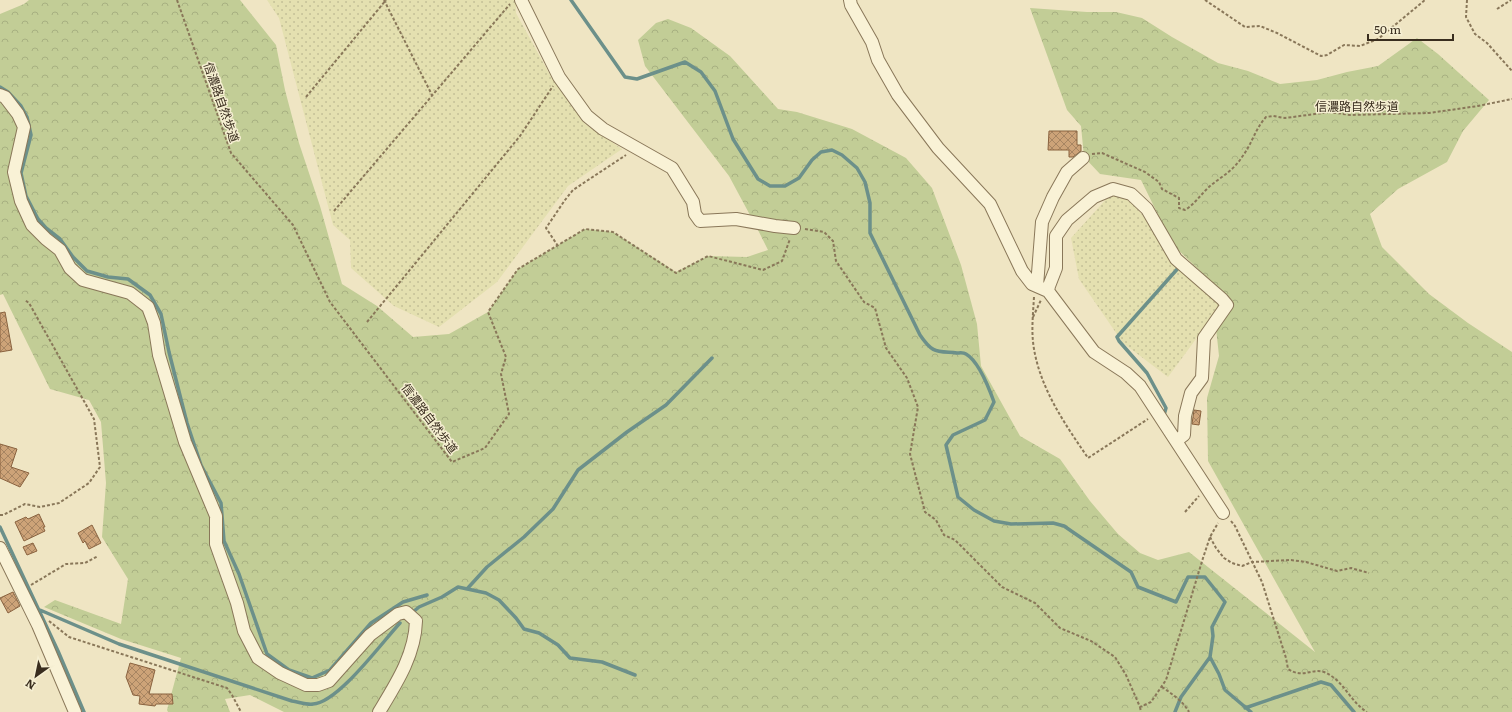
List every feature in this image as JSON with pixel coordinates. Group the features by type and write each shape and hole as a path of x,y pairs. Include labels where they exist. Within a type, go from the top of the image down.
{"street":[{"path":"522,0 559,77 588,116 603,129 672,168 693,202 695,214 700,221 736,219 794,228"},
{"path":"850,0 851,5 872,42 878,60 898,95 938,148 990,204 1022,272 1039,287 1094,352 1126,373 1140,386 1223,513"},
{"path":"0,94 5,97 18,114 24,127 14,172 21,201 32,225 60,250 70,268 83,280 130,293 148,307 154,323 159,355 185,442 216,516 216,544 237,603 244,631 258,658 280,673 306,685 318,686 329,681 370,635 398,614 406,612 416,622 416,631 404,670 379,712"},
{"path":"1039,287 1042,222 1052,198 1067,172 1083,158"},
{"path":"1039,287 1049,286 1056,268 1056,236 1067,220 1094,197 1112,189 1131,194 1146,209 1176,259 1222,298 1227,305 1204,338 1202,378 1191,393 1185,416 1184,435 1176,441"},
{"path":"0,548 36,620 75,712"}],"path":[{"name":"信濃路自然歩道","path":"177,0 231,153 293,225 330,302 452,462 485,448 509,414 501,374 506,357 488,312 518,269 585,229 613,232 676,272 708,256 763,270 782,261 794,228"},
{"path":"334,210 513,0"},
{"path":"1205,0 1245,27 1260,26 1321,56 1327,55 1344,45 1360,46 1378,39 1425,0"},
{"path":"1466,0 1466,17 1475,34 1487,44 1512,71"},
{"path":"1497,9 1510,0"},
{"path":"306,97 385,1 432,96"},
{"path":"367,322 520,136 559,77"},
{"name":"信濃路自然歩道","path":"1102,153 1146,172 1159,182 1162,189 1179,198 1179,208 1185,210 1193,205 1209,187 1225,176 1242,157 1258,125 1266,117 1273,116 1285,118 1330,112 1350,115 1429,113 1478,106 1512,99"},
{"path":"558,246 546,228 573,190 637,148"},
{"path":"794,228 824,232 833,241 836,261 864,302 875,308 886,348 907,378 918,407 910,454 925,512 936,520 944,535 955,540 1002,587 1035,603 1060,628 1091,641 1115,657 1126,675 1141,712"},
{"path":"1032,320 1039,303 1039,287"},
{"path":"1039,287 1034,298 1032,320 1034,349 1039,372 1059,414 1088,458 1158,413"},
{"path":"0,515 3,515 25,504 40,507 59,502 89,483 100,467 94,419 29,303 25,300"},
{"path":"1185,512 1207,488"},
{"path":"1140,707 1151,702 1166,680 1210,537 1223,513 1235,526 1262,582 1286,658 1288,669 1295,674 1323,672 1336,679 1359,707 1367,712"},
{"path":"1210,537 1224,558 1232,563 1242,566 1252,562 1291,560 1306,562 1337,571 1351,568 1369,573"},
{"path":"33,584 66,564 85,563 98,556"},
{"path":"49,621 69,637 227,688 241,712"},
{"path":"1162,687 1186,706 1189,712"}],"shaded area":[{"path":"267,0 516,0 516,13 550,75 585,124 622,149 568,186 497,282 439,327 394,306 351,268 350,240 333,225 279,18"},
{"path":"1109,196 1121,196 1135,205 1147,222 1204,290 1221,305 1168,377 1123,343 1079,279 1071,238"}],"green space":[{"path":"29,0 240,0 276,45 285,90 299,143 320,206 342,284 377,306 413,337 449,334 488,312 518,269 585,229 613,232 676,272 708,256 747,257 768,250 729,176 645,66 638,40 656,23 668,19 691,28 730,56 778,109 797,112 852,129 906,158 932,188 961,265 977,324 981,366 1020,436 1060,459 1090,501 1118,534 1140,553 1158,560 1189,552 1315,652 1208,461 1207,398 1219,356 1216,328 1234,306 1224,294 1173,245 1141,180 1100,174 1084,157 1081,126 1067,110 1030,8 1087,12 1116,12 1142,18 1218,63 1248,71 1280,84 1317,80 1378,66 1417,38 1438,54 1489,100 1463,131 1447,162 1398,189 1370,214 1382,247 1429,294 1468,323 1512,352 1512,712 284,712 250,695 225,699 230,712 168,712 167,710 181,658 121,639 44,607 55,600 121,624 128,579 102,537 106,483 101,422 89,400 50,389 3,294 0,295 0,14 24,4"}],"building":[{"path":"1049,131 1077,131 1077,145 1081,145 1081,151 1073,157 1069,157 1069,150 1048,150"},
{"path":"5,312 12,350 0,352 0,313"},
{"path":"1194,410 1201,411 1199,425 1192,424"},
{"path":"0,444 17,449 11,467 29,473 20,487 0,478"},
{"path":"39,514 45,527 43,527 45,531 24,541 15,522 26,517 28,519"},
{"path":"92,525 101,543 89,549 85,541 83,543 78,533"},
{"path":"33,543 37,551 27,555 23,547"},
{"path":"13,592 20,606 8,613 0,598"},
{"path":"130,663 155,670 149,694 172,694 173,704 156,704 155,706 139,704 140,696 133,695 126,677"}],"waterway":[{"path":"571,0 625,77 637,79 685,62 701,72 715,91 733,139 758,179 770,186 785,186 799,178 812,160 821,152 832,150 842,155 857,168 865,182 870,203 870,233 920,335 932,349 944,352 964,353 970,357 983,375 994,402 985,420 953,435 946,445 958,497 974,510 994,521 1011,524 1053,523 1064,526 1131,572 1138,587 1176,602 1188,577 1205,577 1225,602 1212,627 1213,636 1210,657 1225,690 1251,712"},
{"path":"0,87 8,92 21,106 27,117 31,135 21,173 26,196 38,219 46,228 60,239 73,257 87,271 108,277 128,279 150,295 161,314 187,423 201,465 221,503 224,541 239,574 267,654 289,670 312,678 330,670 371,623 403,602 427,595"},
{"path":"1164,415 1166,408 1147,373 1117,337 1180,266"},
{"path":"467,589 487,567 524,537 553,509 578,470 627,432 666,405 712,358"},
{"path":"0,527 58,651 84,712"},
{"path":"413,612 419,607 442,597 458,587 486,593 499,600 524,629 539,633 558,645 570,658 602,662 635,675"},
{"path":"40,610 119,644 292,701 306,704 313,704 323,701 347,683 400,623"},
{"path":"1175,712 1181,697 1210,657"},
{"path":"1245,708 1321,682 1331,685 1354,712"}]}
